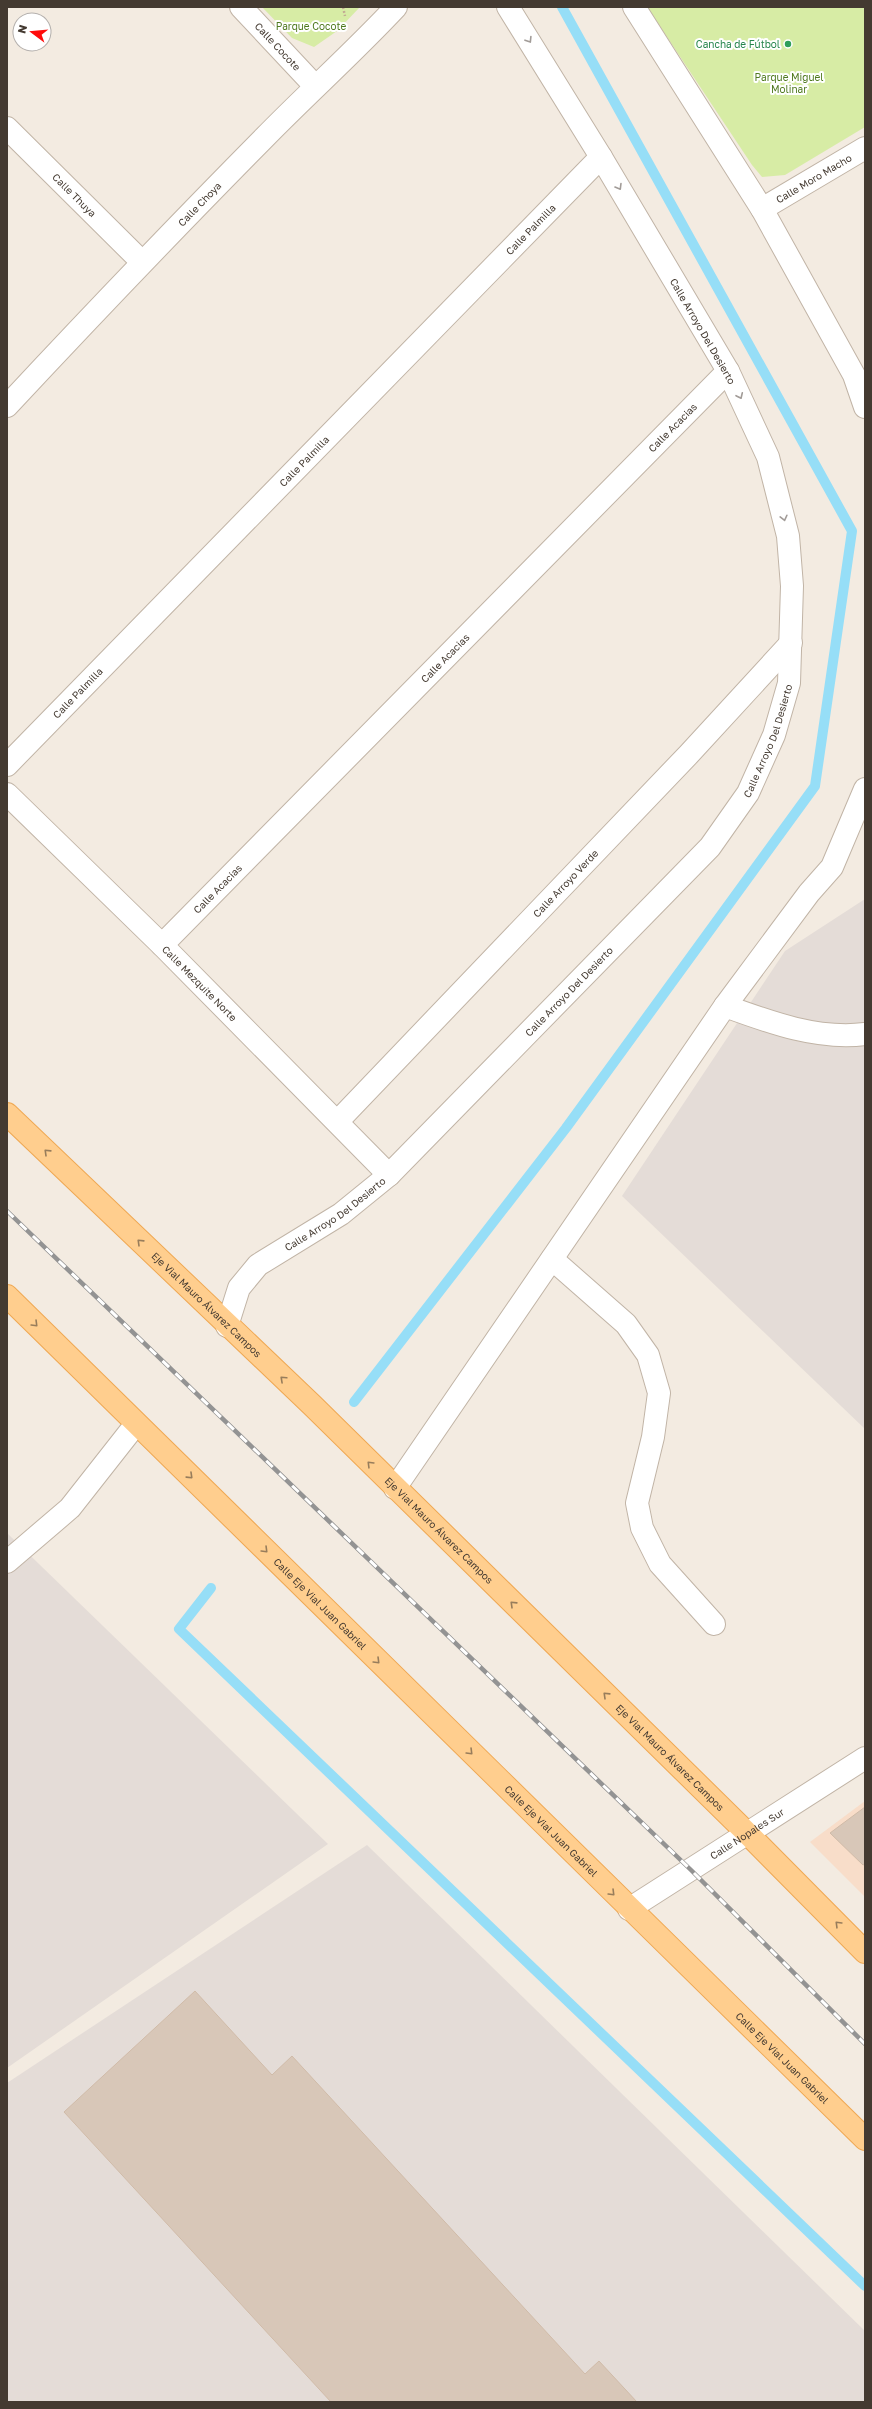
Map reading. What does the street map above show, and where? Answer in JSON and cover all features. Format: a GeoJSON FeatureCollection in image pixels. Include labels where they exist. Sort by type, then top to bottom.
{"type":"FeatureCollection","features":[{"type":"Feature","properties":{"kind":"main road","name":"Eje Vial Mauro Álvarez Campos"},"geometry":{"type":"LineString","coordinates":[[7,1114],[249,1347],[312,1405],[747,1833],[865,1952]]}},
{"type":"Feature","properties":{"kind":"main road"},"geometry":{"type":"LineString","coordinates":[[7,1296],[136,1424]]}},
{"type":"Feature","properties":{"kind":"main road","name":"Calle Eje Vial Juan Gabriel"},"geometry":{"type":"LineString","coordinates":[[136,1424],[865,2139]]}},
{"type":"Feature","properties":{"kind":"street","name":"Calle Cocote"},"geometry":{"type":"LineString","coordinates":[[241,7],[315,86]]}},
{"type":"Feature","properties":{"kind":"street","name":"Calle Choya"},"geometry":{"type":"LineString","coordinates":[[7,406],[142,262],[315,86],[352,54],[396,7]]}},
{"type":"Feature","properties":{"kind":"street","name":"Calle Arroyo Del Desierto"},"geometry":{"type":"LineString","coordinates":[[227,1326],[239,1288],[258,1265],[341,1214],[389,1175],[710,847],[748,793],[774,735],[789,683],[792,586],[788,536],[768,457],[728,371],[601,157],[508,7]]}},
{"type":"Feature","properties":{"kind":"street"},"geometry":{"type":"LineString","coordinates":[[634,7],[762,209],[860,377],[865,407]]}},
{"type":"Feature","properties":{"kind":"street","name":"Calle Thuya"},"geometry":{"type":"LineString","coordinates":[[7,128],[142,262]]}},
{"type":"Feature","properties":{"kind":"street","name":"Calle Moro Macho"},"geometry":{"type":"LineString","coordinates":[[762,209],[865,148]]}},
{"type":"Feature","properties":{"kind":"street","name":"Calle Palmilla"},"geometry":{"type":"LineString","coordinates":[[7,765],[601,157]]}},
{"type":"Feature","properties":{"kind":"street","name":"Calle Acacias"},"geometry":{"type":"LineString","coordinates":[[162,945],[728,371]]}},
{"type":"Feature","properties":{"kind":"street","name":"Calle Arroyo Verde"},"geometry":{"type":"LineString","coordinates":[[338,1122],[689,754],[791,643]]}},
{"type":"Feature","properties":{"kind":"street"},"geometry":{"type":"LineString","coordinates":[[395,1488],[725,1006],[809,892],[832,867],[865,789]]}},
{"type":"Feature","properties":{"kind":"street","name":"Calle Mezquite Norte"},"geometry":{"type":"LineString","coordinates":[[7,794],[162,945],[389,1175]]}},
{"type":"Feature","properties":{"kind":"street"},"geometry":{"type":"LineString","coordinates":[[725,1006],[782,1027],[848,1036],[865,1034]]}},
{"type":"Feature","properties":{"kind":"street"},"geometry":{"type":"LineString","coordinates":[[552,1259],[626,1324],[648,1355],[659,1393],[653,1437],[637,1503],[642,1528],[660,1564],[714,1624]]}},
{"type":"Feature","properties":{"kind":"street"},"geometry":{"type":"LineString","coordinates":[[7,1562],[70,1508],[136,1424]]}},
{"type":"Feature","properties":{"kind":"street","name":"Calle Nopales Sur"},"geometry":{"type":"LineString","coordinates":[[629,1909],[865,1758]]}},
{"type":"Feature","properties":{"kind":"shaded area"},"geometry":{"type":"Polygon","coordinates":[[[865,899],[865,1429],[622,1196],[785,951],[865,899]]]}},
{"type":"Feature","properties":{"kind":"shaded area"},"geometry":{"type":"Polygon","coordinates":[[[7,1533],[328,1844],[7,2068],[7,1533]]]}},
{"type":"Feature","properties":{"kind":"shaded area"},"geometry":{"type":"Polygon","coordinates":[[[865,1801],[865,1897],[810,1842],[865,1801]]]}},
{"type":"Feature","properties":{"kind":"shaded area"},"geometry":{"type":"Polygon","coordinates":[[[367,1845],[865,2331],[865,2402],[7,2402],[7,2083],[367,1845]]]}},
{"type":"Feature","properties":{"kind":"green space","name":"Parque Cocote"},"geometry":{"type":"Polygon","coordinates":[[[262,7],[360,7],[337,31],[314,47],[292,38],[262,7]]]}},
{"type":"Feature","properties":{"kind":"green space","name":"Parque Miguel Molinar"},"geometry":{"type":"Polygon","coordinates":[[[647,7],[865,7],[865,127],[785,175],[762,177],[752,165],[647,7]]]}},
{"type":"Feature","properties":{"kind":"building"},"geometry":{"type":"Polygon","coordinates":[[[865,1807],[865,1864],[863,1865],[830,1833],[865,1807]]]}},
{"type":"Feature","properties":{"kind":"building"},"geometry":{"type":"Polygon","coordinates":[[[195,1991],[272,2075],[292,2056],[585,2374],[599,2361],[637,2402],[331,2402],[64,2112],[195,1991]]]}},
{"type":"Feature","properties":{"kind":"waterway"},"geometry":{"type":"LineString","coordinates":[[354,1402],[566,1128],[815,786],[852,531],[562,7]]}},
{"type":"Feature","properties":{"kind":"waterway"},"geometry":{"type":"LineString","coordinates":[[211,1588],[179,1629],[865,2286]]}},
{"type":"Feature","properties":{"kind":"railway"},"geometry":{"type":"LineString","coordinates":[[7,1211],[691,1870],[865,2044]]}},
{"type":"Feature","properties":{"kind":"place","name":"Cancha de Fútbol"},"geometry":{"type":"Point","coordinates":[788,44]}}]}
